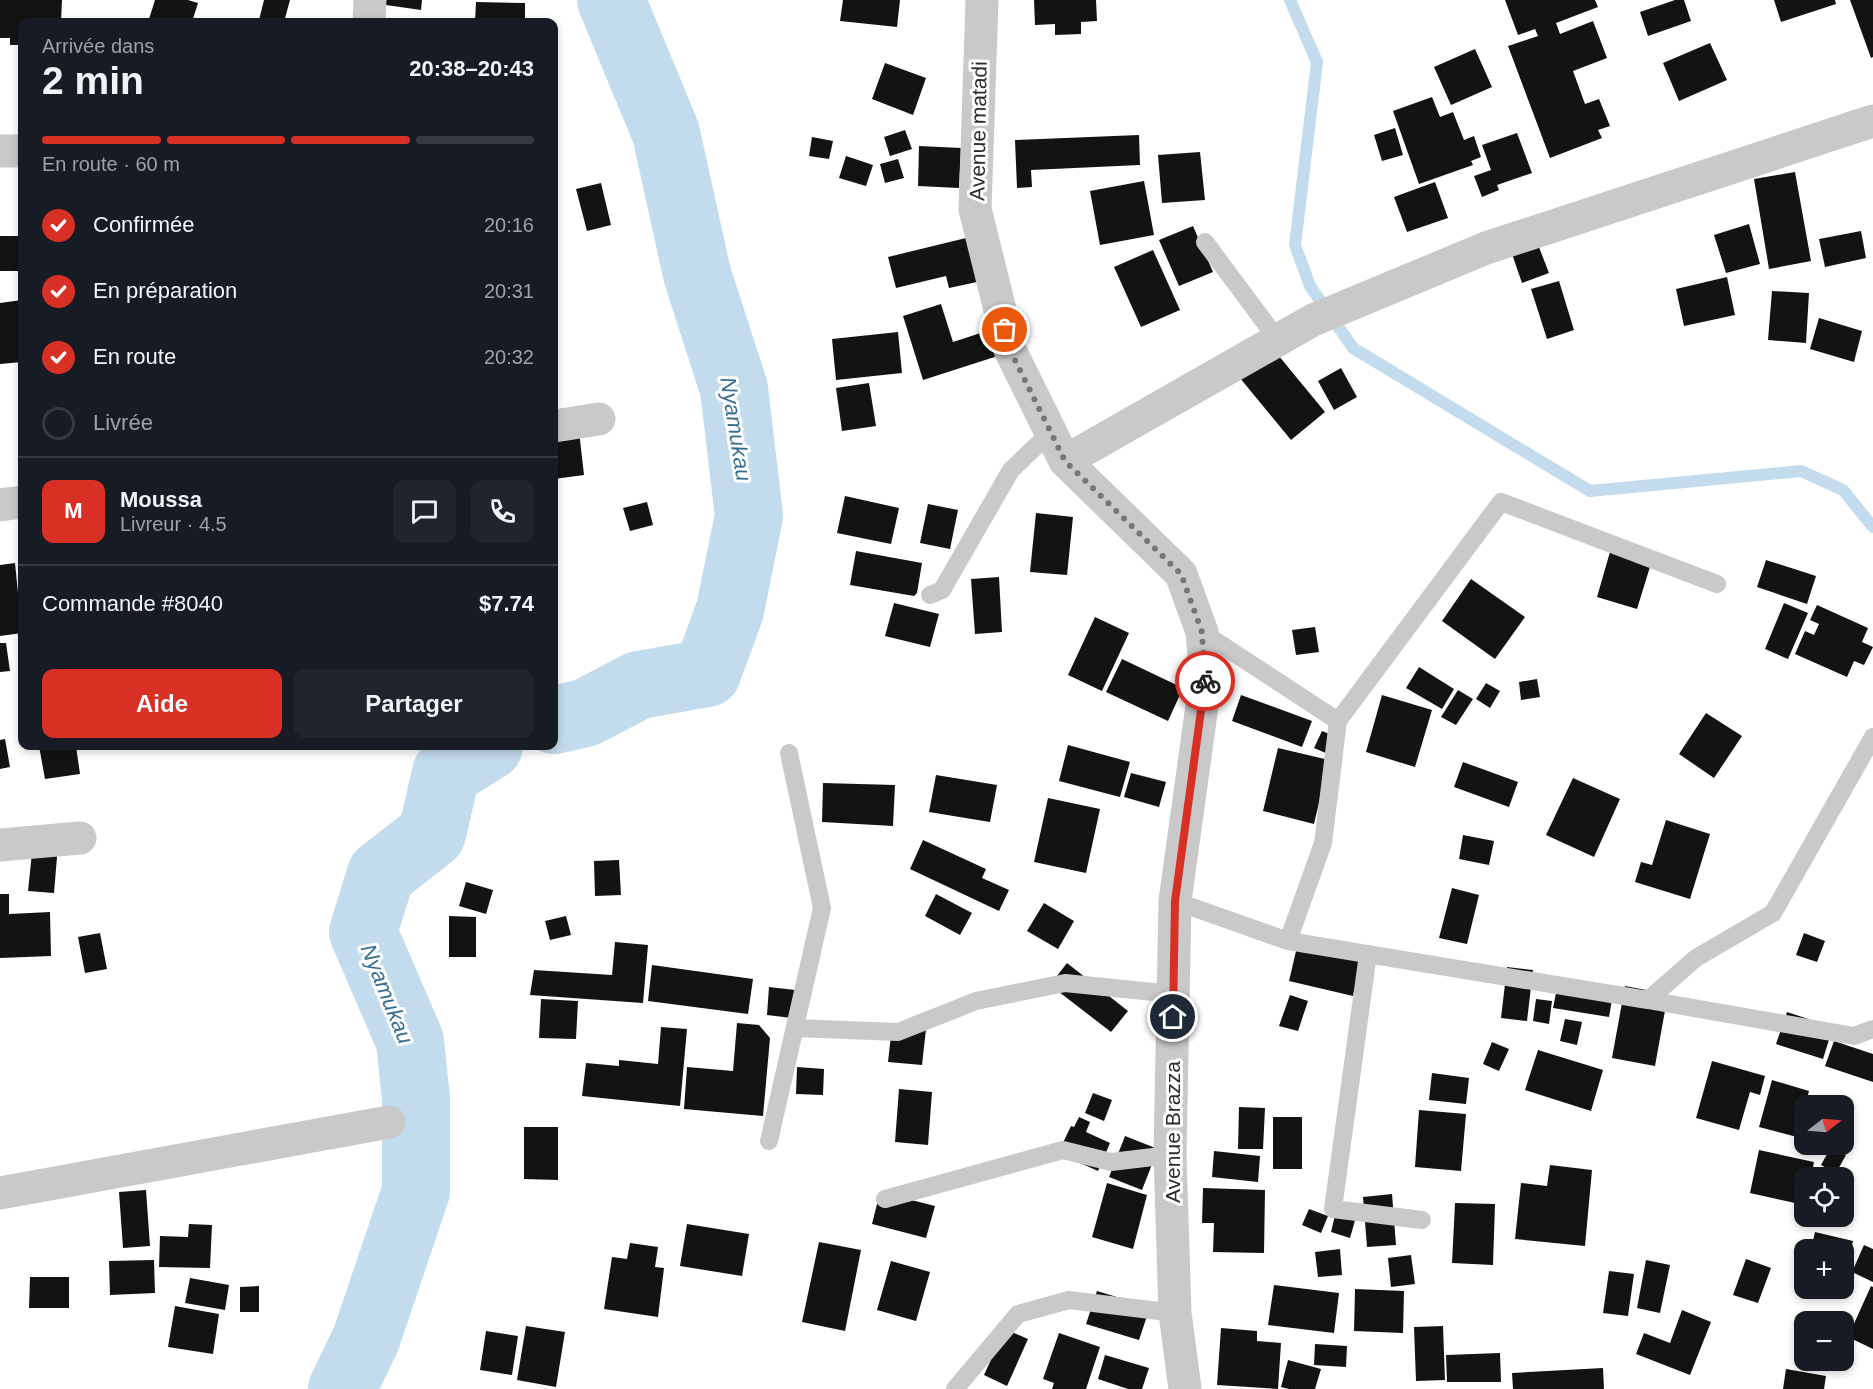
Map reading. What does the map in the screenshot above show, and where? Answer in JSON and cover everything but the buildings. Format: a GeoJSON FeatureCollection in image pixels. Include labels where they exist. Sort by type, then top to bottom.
{"type":"FeatureCollection","features":[{"type":"Feature","properties":{"kind":"street"},"geometry":{"type":"LineString","coordinates":[[369,18],[370,0]]}},
{"type":"Feature","properties":{"kind":"street","name":"Avenue matadi"},"geometry":{"type":"LineString","coordinates":[[982,0],[975,209],[1010,350],[1065,461]]}},
{"type":"Feature","properties":{"kind":"street"},"geometry":{"type":"LineString","coordinates":[[1065,461],[1313,320],[1486,248],[1873,121]]}},
{"type":"Feature","properties":{"kind":"street"},"geometry":{"type":"LineString","coordinates":[[0,151],[18,151]]}},
{"type":"Feature","properties":{"kind":"street"},"geometry":{"type":"LineString","coordinates":[[558,425],[599,419]]}},
{"type":"Feature","properties":{"kind":"street","name":"Avenue Brazza"},"geometry":{"type":"LineString","coordinates":[[1065,461],[1181,574],[1202,632],[1206,677],[1175,901],[1170,1155],[1175,1313],[1185,1389]]}},
{"type":"Feature","properties":{"kind":"street"},"geometry":{"type":"LineString","coordinates":[[0,505],[18,503]]}},
{"type":"Feature","properties":{"kind":"street"},"geometry":{"type":"LineString","coordinates":[[0,845],[80,838]]}},
{"type":"Feature","properties":{"kind":"street"},"geometry":{"type":"LineString","coordinates":[[0,1193],[389,1122]]}},
{"type":"Feature","properties":{"kind":"lane"},"geometry":{"type":"LineString","coordinates":[[1205,242],[1278,340]]}},
{"type":"Feature","properties":{"kind":"lane"},"geometry":{"type":"LineString","coordinates":[[930,595],[942,590],[1011,470],[1051,432]]}},
{"type":"Feature","properties":{"kind":"lane"},"geometry":{"type":"LineString","coordinates":[[1288,941],[1323,843],[1338,721],[1501,502],[1717,584]]}},
{"type":"Feature","properties":{"kind":"lane"},"geometry":{"type":"LineString","coordinates":[[1202,632],[1338,721]]}},
{"type":"Feature","properties":{"kind":"lane"},"geometry":{"type":"LineString","coordinates":[[1648,1000],[1696,958],[1773,913],[1873,737]]}},
{"type":"Feature","properties":{"kind":"lane"},"geometry":{"type":"LineString","coordinates":[[769,1141],[822,908],[789,753]]}},
{"type":"Feature","properties":{"kind":"lane"},"geometry":{"type":"LineString","coordinates":[[1175,901],[1288,941],[1854,1036],[1873,1029]]}},
{"type":"Feature","properties":{"kind":"lane"},"geometry":{"type":"LineString","coordinates":[[1368,954],[1333,1209],[1422,1220]]}},
{"type":"Feature","properties":{"kind":"lane"},"geometry":{"type":"LineString","coordinates":[[795,1028],[898,1032],[976,1001],[1065,984],[1173,994]]}},
{"type":"Feature","properties":{"kind":"lane"},"geometry":{"type":"LineString","coordinates":[[885,1199],[1063,1150],[1111,1161],[1170,1155]]}},
{"type":"Feature","properties":{"kind":"lane"},"geometry":{"type":"LineString","coordinates":[[955,1389],[1018,1314],[1069,1300],[1175,1313]]}},
{"type":"Feature","properties":{"kind":"waterway","name":"Nyamukau"},"geometry":{"type":"LineString","coordinates":[[558,719],[585,713],[639,685],[707,673],[730,610],[749,516],[734,389],[697,274],[666,133],[611,0]]}},
{"type":"Feature","properties":{"kind":"waterway"},"geometry":{"type":"LineString","coordinates":[[1290,0],[1317,62],[1295,245],[1310,286],[1353,348],[1590,491],[1801,471],[1843,490],[1873,527]]}},
{"type":"Feature","properties":{"kind":"waterway","name":"Nyamukau"},"geometry":{"type":"LineString","coordinates":[[342,1389],[366,1339],[416,1191],[416,1099],[410,1041],[363,932],[381,874],[432,834],[446,773],[483,750]]}},
{"type":"Feature","properties":{"kind":"way so far"},"geometry":{"type":"LineString","coordinates":[[1005,330],[1010,350],[1065,461],[1181,574],[1202,632],[1205,681]]}},
{"type":"Feature","properties":{"kind":"route"},"geometry":{"type":"LineString","coordinates":[[1173,1017],[1175,901],[1205,681]]}}]}
